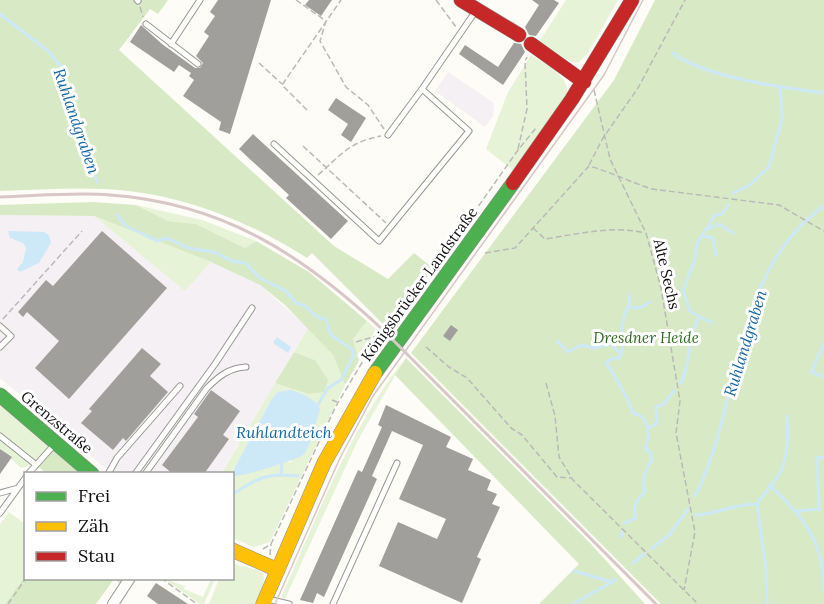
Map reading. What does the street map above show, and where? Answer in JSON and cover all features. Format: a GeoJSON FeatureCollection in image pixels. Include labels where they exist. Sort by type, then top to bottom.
{"type":"FeatureCollection","features":[{"type":"Feature","properties":{"kind":"main road"},"geometry":{"type":"LineString","coordinates":[[461,0],[519,35]]}},
{"type":"Feature","properties":{"kind":"main road","name":"Königsbrücker Landstraße"},"geometry":{"type":"LineString","coordinates":[[265,601],[320,474],[367,385],[584,82],[632,0]]}},
{"type":"Feature","properties":{"kind":"main road"},"geometry":{"type":"LineString","coordinates":[[531,44],[584,82]]}},
{"type":"Feature","properties":{"kind":"main road","name":"Grenzstraße"},"geometry":{"type":"LineString","coordinates":[[0,395],[90,472]]}},
{"type":"Feature","properties":{"kind":"main road"},"geometry":{"type":"LineString","coordinates":[[234,551],[278,570]]}},
{"type":"Feature","properties":{"kind":"street"},"geometry":{"type":"LineString","coordinates":[[113,604],[129,580]]}},
{"type":"Feature","properties":{"kind":"lane"},"geometry":{"type":"LineString","coordinates":[[171,44],[200,0]]}},
{"type":"Feature","properties":{"kind":"lane"},"geometry":{"type":"LineString","coordinates":[[388,135],[476,10]]}},
{"type":"Feature","properties":{"kind":"lane"},"geometry":{"type":"LineString","coordinates":[[146,24],[198,64]]}},
{"type":"Feature","properties":{"kind":"lane"},"geometry":{"type":"LineString","coordinates":[[274,144],[380,241],[469,130],[422,89]]}},
{"type":"Feature","properties":{"kind":"lane"},"geometry":{"type":"LineString","coordinates":[[136,472],[216,364],[252,308]]}},
{"type":"Feature","properties":{"kind":"lane"},"geometry":{"type":"LineString","coordinates":[[0,324],[11,336],[0,347]]}},
{"type":"Feature","properties":{"kind":"lane"},"geometry":{"type":"LineString","coordinates":[[146,472],[207,388],[219,376],[235,368],[246,367]]}},
{"type":"Feature","properties":{"kind":"lane"},"geometry":{"type":"LineString","coordinates":[[109,472],[117,458],[180,386]]}},
{"type":"Feature","properties":{"kind":"lane"},"geometry":{"type":"LineString","coordinates":[[0,436],[34,464]]}},
{"type":"Feature","properties":{"kind":"lane"},"geometry":{"type":"LineString","coordinates":[[29,472],[52,439]]}},
{"type":"Feature","properties":{"kind":"lane"},"geometry":{"type":"LineString","coordinates":[[333,604],[397,463]]}},
{"type":"Feature","properties":{"kind":"lane"},"geometry":{"type":"LineString","coordinates":[[0,513],[24,479]]}},
{"type":"Feature","properties":{"kind":"lane"},"geometry":{"type":"LineString","coordinates":[[0,493],[18,488]]}},
{"type":"Feature","properties":{"kind":"lane"},"geometry":{"type":"LineString","coordinates":[[265,601],[289,604]]}},
{"type":"Feature","properties":{"kind":"path"},"geometry":{"type":"LineString","coordinates":[[137,0],[146,24]]}},
{"type":"Feature","properties":{"kind":"path"},"geometry":{"type":"LineString","coordinates":[[296,0],[326,21]]}},
{"type":"Feature","properties":{"kind":"path"},"geometry":{"type":"LineString","coordinates":[[282,85],[341,0]]}},
{"type":"Feature","properties":{"kind":"path"},"geometry":{"type":"LineString","coordinates":[[436,0],[460,33]]}},
{"type":"Feature","properties":{"kind":"path"},"geometry":{"type":"LineString","coordinates":[[485,253],[515,248],[589,166],[603,138],[638,88],[685,0]]}},
{"type":"Feature","properties":{"kind":"path"},"geometry":{"type":"LineString","coordinates":[[313,180],[348,147],[362,140],[388,135],[368,105],[346,87],[320,41],[326,21]]}},
{"type":"Feature","properties":{"kind":"path"},"geometry":{"type":"LineString","coordinates":[[518,150],[527,109],[526,59]]}},
{"type":"Feature","properties":{"kind":"path"},"geometry":{"type":"LineString","coordinates":[[259,63],[307,110]]}},
{"type":"Feature","properties":{"kind":"path","name":"Alte Sechs"},"geometry":{"type":"LineString","coordinates":[[584,82],[594,89],[597,97],[603,138],[610,159],[620,175],[646,233],[661,288],[680,401],[676,433],[695,532],[684,590]]}},
{"type":"Feature","properties":{"kind":"path"},"geometry":{"type":"LineString","coordinates":[[303,146],[392,228]]}},
{"type":"Feature","properties":{"kind":"path"},"geometry":{"type":"LineString","coordinates":[[589,166],[620,175],[633,183],[652,189],[779,205],[803,216],[824,231]]}},
{"type":"Feature","properties":{"kind":"path"},"geometry":{"type":"LineString","coordinates":[[533,228],[545,238],[626,228],[646,233]]}},
{"type":"Feature","properties":{"kind":"path"},"geometry":{"type":"LineString","coordinates":[[0,324],[82,231]]}},
{"type":"Feature","properties":{"kind":"path"},"geometry":{"type":"LineString","coordinates":[[356,342],[383,333]]}},
{"type":"Feature","properties":{"kind":"path"},"geometry":{"type":"LineString","coordinates":[[426,347],[449,367],[460,371],[511,428],[522,435],[557,477],[572,478]]}},
{"type":"Feature","properties":{"kind":"path"},"geometry":{"type":"LineString","coordinates":[[546,382],[555,416],[559,457],[572,478],[698,604]]}},
{"type":"Feature","properties":{"kind":"path"},"geometry":{"type":"LineString","coordinates":[[332,400],[338,403]]}},
{"type":"Feature","properties":{"kind":"path"},"geometry":{"type":"LineString","coordinates":[[262,550],[271,544],[290,505]]}},
{"type":"Feature","properties":{"kind":"path"},"geometry":{"type":"LineString","coordinates":[[8,604],[25,580]]}},
{"type":"Feature","properties":{"kind":"path"},"geometry":{"type":"LineString","coordinates":[[162,580],[196,604]]}},
{"type":"Feature","properties":{"kind":"shaded area"},"geometry":{"type":"Polygon","coordinates":[[[448,72],[494,103],[493,116],[485,127],[435,91],[448,72]]]}},
{"type":"Feature","properties":{"kind":"shaded area"},"geometry":{"type":"Polygon","coordinates":[[[0,215],[94,216],[185,290],[211,262],[260,285],[308,328],[222,472],[110,472],[0,378],[0,215]]]}},
{"type":"Feature","properties":{"kind":"green space"},"geometry":{"type":"Polygon","coordinates":[[[0,0],[168,0],[158,14],[150,9],[119,50],[334,246],[388,279],[414,253],[433,268],[401,312],[386,327],[312,253],[307,258],[265,234],[199,206],[152,194],[128,191],[80,189],[0,191],[0,0]]]}},
{"type":"Feature","properties":{"kind":"green space"},"geometry":{"type":"Polygon","coordinates":[[[566,0],[618,0],[588,53],[578,63],[569,61],[539,42],[566,0]]]}},
{"type":"Feature","properties":{"kind":"green space","name":"Dresdner Heide"},"geometry":{"type":"Polygon","coordinates":[[[655,0],[824,0],[824,604],[661,604],[411,353],[614,80],[655,0]]]}},
{"type":"Feature","properties":{"kind":"green space"},"geometry":{"type":"Polygon","coordinates":[[[531,55],[560,75],[567,86],[568,93],[515,172],[486,149],[508,92],[531,55]]]}},
{"type":"Feature","properties":{"kind":"green space"},"geometry":{"type":"Polygon","coordinates":[[[93,202],[136,205],[168,221],[196,224],[245,248],[256,241],[309,272],[367,321],[353,339],[359,361],[345,385],[333,355],[285,305],[260,285],[211,262],[94,216],[0,215],[0,205],[93,202]]]}},
{"type":"Feature","properties":{"kind":"green space"},"geometry":{"type":"Polygon","coordinates":[[[136,205],[202,220],[256,241],[245,248],[196,224],[168,221],[136,205]]]}},
{"type":"Feature","properties":{"kind":"green space"},"geometry":{"type":"Polygon","coordinates":[[[94,216],[211,262],[185,291],[94,216]]]}},
{"type":"Feature","properties":{"kind":"green space"},"geometry":{"type":"Polygon","coordinates":[[[367,321],[376,329],[359,361],[353,339],[367,321]]]}},
{"type":"Feature","properties":{"kind":"green space"},"geometry":{"type":"Polygon","coordinates":[[[308,328],[333,355],[345,385],[270,542],[254,547],[234,538],[234,476],[280,462],[292,462],[271,400],[234,472],[222,472],[275,383],[308,394],[315,360],[294,352],[308,328]]]}},
{"type":"Feature","properties":{"kind":"green space"},"geometry":{"type":"Polygon","coordinates":[[[294,352],[315,360],[328,380],[324,392],[308,394],[275,383],[294,352]]]}},
{"type":"Feature","properties":{"kind":"green space"},"geometry":{"type":"Polygon","coordinates":[[[406,358],[591,544],[645,604],[539,604],[579,564],[395,375],[406,358]]]}},
{"type":"Feature","properties":{"kind":"green space"},"geometry":{"type":"Polygon","coordinates":[[[404,360],[358,440],[285,599],[281,597],[351,444],[384,387],[404,360]]]}},
{"type":"Feature","properties":{"kind":"green space"},"geometry":{"type":"Polygon","coordinates":[[[0,395],[55,444],[35,464],[21,468],[0,449],[0,395]]]}},
{"type":"Feature","properties":{"kind":"green space"},"geometry":{"type":"Polygon","coordinates":[[[55,444],[91,472],[45,472],[35,464],[55,444]]]}},
{"type":"Feature","properties":{"kind":"green space"},"geometry":{"type":"Polygon","coordinates":[[[9,512],[24,523],[24,577],[5,604],[0,604],[0,524],[9,512]]]}},
{"type":"Feature","properties":{"kind":"green space"},"geometry":{"type":"Polygon","coordinates":[[[234,563],[262,572],[264,582],[257,604],[209,604],[219,580],[234,580],[234,563]]]}},
{"type":"Feature","properties":{"kind":"green space"},"geometry":{"type":"Polygon","coordinates":[[[24,577],[24,580],[113,580],[96,604],[5,604],[24,577]]]}},
{"type":"Feature","properties":{"kind":"green space"},"geometry":{"type":"Polygon","coordinates":[[[165,580],[185,586],[184,589],[203,597],[211,580],[215,580],[204,604],[200,604],[165,580]]]}},
{"type":"Feature","properties":{"kind":"water"},"geometry":{"type":"Polygon","coordinates":[[[8,231],[44,232],[49,235],[51,243],[39,263],[20,272],[17,269],[23,262],[26,248],[23,243],[10,238],[8,231]]]}},
{"type":"Feature","properties":{"kind":"water"},"geometry":{"type":"Polygon","coordinates":[[[277,337],[291,347],[288,353],[273,343],[277,337]]]}},
{"type":"Feature","properties":{"kind":"water","name":"Ruhlandteich"},"geometry":{"type":"Polygon","coordinates":[[[291,390],[312,399],[320,410],[307,450],[293,460],[234,476],[234,469],[271,400],[278,392],[291,390]]]}},
{"type":"Feature","properties":{"kind":"building"},"geometry":{"type":"Polygon","coordinates":[[[218,0],[271,0],[230,134],[219,130],[221,122],[183,96],[194,80],[189,76],[191,73],[179,65],[174,72],[130,42],[141,25],[162,44],[195,68],[200,68],[203,63],[196,56],[209,36],[204,32],[215,16],[210,12],[218,0]]]}},
{"type":"Feature","properties":{"kind":"building"},"geometry":{"type":"Polygon","coordinates":[[[309,0],[332,0],[321,16],[305,5],[309,0]]]}},
{"type":"Feature","properties":{"kind":"building"},"geometry":{"type":"Polygon","coordinates":[[[532,0],[554,0],[559,3],[536,36],[529,35],[525,27],[539,5],[532,0]]]}},
{"type":"Feature","properties":{"kind":"building"},"geometry":{"type":"Polygon","coordinates":[[[514,43],[521,44],[525,52],[503,85],[459,54],[465,45],[498,67],[514,43]]]}},
{"type":"Feature","properties":{"kind":"building"},"geometry":{"type":"Polygon","coordinates":[[[336,98],[366,118],[351,142],[341,135],[348,124],[328,110],[336,98]]]}},
{"type":"Feature","properties":{"kind":"building"},"geometry":{"type":"Polygon","coordinates":[[[253,134],[348,221],[331,239],[286,198],[289,195],[239,149],[253,134]]]}},
{"type":"Feature","properties":{"kind":"building"},"geometry":{"type":"Polygon","coordinates":[[[102,231],[167,288],[69,399],[35,368],[59,341],[27,312],[23,317],[18,312],[46,280],[53,286],[102,231]]]}},
{"type":"Feature","properties":{"kind":"building"},"geometry":{"type":"Polygon","coordinates":[[[451,325],[458,330],[450,341],[443,336],[451,325]]]}},
{"type":"Feature","properties":{"kind":"building"},"geometry":{"type":"Polygon","coordinates":[[[142,348],[161,364],[150,376],[168,392],[126,441],[123,438],[113,450],[81,423],[92,411],[89,409],[142,348]]]}},
{"type":"Feature","properties":{"kind":"building"},"geometry":{"type":"Polygon","coordinates":[[[211,390],[240,411],[223,435],[229,439],[205,472],[171,472],[162,465],[198,417],[194,414],[211,390]]]}},
{"type":"Feature","properties":{"kind":"building"},"geometry":{"type":"Polygon","coordinates":[[[386,405],[451,437],[446,447],[473,459],[468,470],[491,480],[487,490],[497,494],[492,504],[500,507],[477,557],[481,559],[462,603],[379,566],[398,522],[437,539],[446,519],[399,499],[423,445],[392,431],[372,476],[377,479],[324,597],[317,593],[313,603],[300,600],[358,470],[362,472],[382,427],[378,425],[386,405]]]}},
{"type":"Feature","properties":{"kind":"building"},"geometry":{"type":"Polygon","coordinates":[[[0,449],[12,457],[0,474],[0,449]]]}},
{"type":"Feature","properties":{"kind":"building"},"geometry":{"type":"Polygon","coordinates":[[[156,583],[188,604],[158,604],[147,596],[156,583]]]}},
{"type":"Feature","properties":{"kind":"waterway","name":"Ruhlandgraben"},"geometry":{"type":"LineString","coordinates":[[0,14],[48,51],[62,68],[97,182]]}},
{"type":"Feature","properties":{"kind":"waterway"},"geometry":{"type":"LineString","coordinates":[[673,53],[704,69],[724,75],[824,93]]}},
{"type":"Feature","properties":{"kind":"waterway"},"geometry":{"type":"LineString","coordinates":[[733,193],[748,186],[769,167],[782,119],[780,87]]}},
{"type":"Feature","properties":{"kind":"waterway"},"geometry":{"type":"LineString","coordinates":[[681,383],[693,333],[700,317],[690,311],[683,291],[695,259],[697,243],[715,215],[722,214],[728,205]]}},
{"type":"Feature","properties":{"kind":"waterway","name":"Ruhlandgraben"},"geometry":{"type":"LineString","coordinates":[[695,496],[710,460],[722,421],[742,341],[755,302],[771,266],[794,233],[824,206]]}},
{"type":"Feature","properties":{"kind":"waterway","name":"Ruhlandgraben"},"geometry":{"type":"LineString","coordinates":[[117,215],[126,226],[157,241],[167,238],[188,248],[214,252],[232,261],[245,263],[260,278],[286,291],[296,303],[305,306],[316,316],[326,320],[331,335],[353,350],[353,357],[341,380],[328,388],[317,406]]}},
{"type":"Feature","properties":{"kind":"waterway"},"geometry":{"type":"LineString","coordinates":[[708,229],[719,224],[733,233]]}},
{"type":"Feature","properties":{"kind":"waterway"},"geometry":{"type":"LineString","coordinates":[[703,236],[713,238],[716,255]]}},
{"type":"Feature","properties":{"kind":"waterway"},"geometry":{"type":"LineString","coordinates":[[630,294],[622,325],[622,352],[619,358],[611,359],[606,363],[633,413],[641,416],[649,428]]}},
{"type":"Feature","properties":{"kind":"waterway"},"geometry":{"type":"LineString","coordinates":[[630,307],[640,308],[650,302]]}},
{"type":"Feature","properties":{"kind":"waterway"},"geometry":{"type":"LineString","coordinates":[[700,317],[712,323]]}},
{"type":"Feature","properties":{"kind":"waterway"},"geometry":{"type":"LineString","coordinates":[[557,341],[568,352],[581,345],[595,348],[611,344],[621,354]]}},
{"type":"Feature","properties":{"kind":"waterway"},"geometry":{"type":"LineString","coordinates":[[824,344],[811,372],[824,377]]}},
{"type":"Feature","properties":{"kind":"waterway"},"geometry":{"type":"LineString","coordinates":[[624,523],[636,518],[634,510],[636,503],[645,492],[644,475],[652,460],[650,452],[645,448],[649,437],[647,429],[657,423],[656,407],[664,404],[674,391]]}},
{"type":"Feature","properties":{"kind":"waterway"},"geometry":{"type":"LineString","coordinates":[[757,504],[782,469],[786,455],[787,415]]}},
{"type":"Feature","properties":{"kind":"waterway"},"geometry":{"type":"LineString","coordinates":[[797,511],[819,509],[817,458],[824,457]]}},
{"type":"Feature","properties":{"kind":"waterway","name":"Ruhlandgraben"},"geometry":{"type":"LineString","coordinates":[[282,459],[281,475],[298,476]]}},
{"type":"Feature","properties":{"kind":"waterway"},"geometry":{"type":"LineString","coordinates":[[234,494],[261,478],[281,475]]}},
{"type":"Feature","properties":{"kind":"waterway"},"geometry":{"type":"LineString","coordinates":[[770,485],[793,509],[809,531],[820,557],[824,590]]}},
{"type":"Feature","properties":{"kind":"waterway"},"geometry":{"type":"LineString","coordinates":[[696,515],[757,504],[766,569],[767,604]]}},
{"type":"Feature","properties":{"kind":"waterway","name":"Ruhlandgraben"},"geometry":{"type":"LineString","coordinates":[[651,549],[669,535],[688,509]]}},
{"type":"Feature","properties":{"kind":"waterway"},"geometry":{"type":"LineString","coordinates":[[620,537],[623,532]]}},
{"type":"Feature","properties":{"kind":"waterway","name":"Ruhlandgraben"},"geometry":{"type":"LineString","coordinates":[[633,563],[644,554]]}},
{"type":"Feature","properties":{"kind":"waterway","name":"Ruhlandgraben"},"geometry":{"type":"LineString","coordinates":[[574,571],[612,582],[616,579]]}},
{"type":"Feature","properties":{"kind":"waterway"},"geometry":{"type":"LineString","coordinates":[[573,604],[612,582]]}},
{"type":"Feature","properties":{"kind":"tram line"},"geometry":{"type":"LineString","coordinates":[[275,604],[340,458],[373,396],[604,75],[643,0]]}},
{"type":"Feature","properties":{"kind":"railway"},"geometry":{"type":"LineString","coordinates":[[0,197],[83,194],[151,200],[225,221],[291,256],[322,278],[383,330],[656,604]]}},
{"type":"Feature","properties":{"kind":"traffic: fast"},"geometry":{"type":"LineString","coordinates":[[375,373],[513,183]]}},
{"type":"Feature","properties":{"kind":"traffic: fast"},"geometry":{"type":"LineString","coordinates":[[0,395],[90,472]]}},
{"type":"Feature","properties":{"kind":"traffic: slow"},"geometry":{"type":"LineString","coordinates":[[263,604],[324,463],[375,373]]}},
{"type":"Feature","properties":{"kind":"traffic: slow"},"geometry":{"type":"LineString","coordinates":[[234,551],[278,570]]}},
{"type":"Feature","properties":{"kind":"traffic: jam"},"geometry":{"type":"LineString","coordinates":[[461,0],[519,35]]}},
{"type":"Feature","properties":{"kind":"traffic: jam"},"geometry":{"type":"LineString","coordinates":[[513,183],[572,99],[632,0]]}},
{"type":"Feature","properties":{"kind":"traffic: jam"},"geometry":{"type":"LineString","coordinates":[[531,44],[584,82]]}}]}
